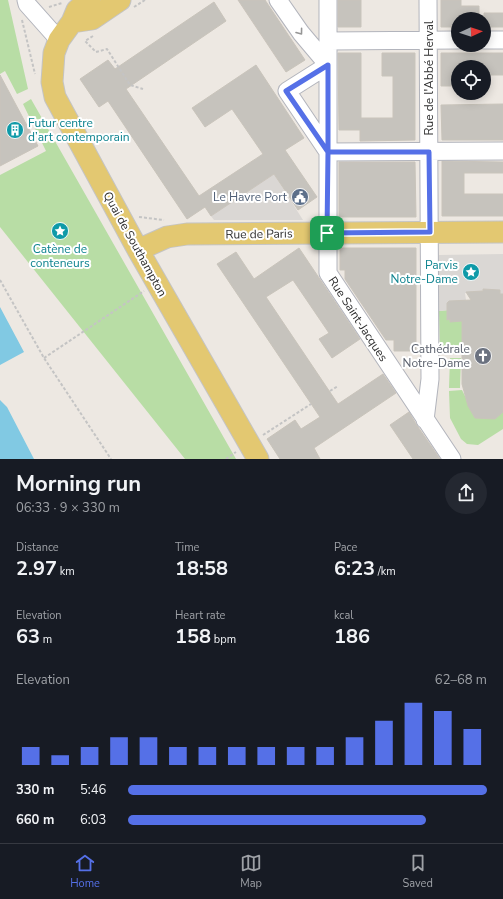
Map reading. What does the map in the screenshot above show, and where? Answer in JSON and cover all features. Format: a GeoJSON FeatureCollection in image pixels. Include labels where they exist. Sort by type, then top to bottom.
{"type":"FeatureCollection","features":[{"type":"Feature","properties":{"kind":"main road","name":"Quai de Southampton"},"geometry":{"type":"LineString","coordinates":[[90,0],[77,10],[72,22],[59,40],[54,53],[52,82],[55,97],[138,250],[253,451]]}},
{"type":"Feature","properties":{"kind":"main road"},"geometry":{"type":"LineString","coordinates":[[72,22],[92,19],[120,0]]}},
{"type":"Feature","properties":{"kind":"main road","name":"Rue de Paris"},"geometry":{"type":"LineString","coordinates":[[138,250],[167,237],[187,234],[503,232]]}},
{"type":"Feature","properties":{"kind":"street"},"geometry":{"type":"LineString","coordinates":[[278,0],[301,33],[328,65],[286,91],[328,152],[503,152]]}},
{"type":"Feature","properties":{"kind":"street","name":"Rue Saint-Jacques"},"geometry":{"type":"LineString","coordinates":[[328,0],[328,273],[452,459]]}},
{"type":"Feature","properties":{"kind":"street","name":"Rue de l'Abbé Herval"},"geometry":{"type":"LineString","coordinates":[[425,420],[430,379],[428,0]]}},
{"type":"Feature","properties":{"kind":"street"},"geometry":{"type":"LineString","coordinates":[[28,4],[59,40]]}},
{"type":"Feature","properties":{"kind":"street"},"geometry":{"type":"LineString","coordinates":[[328,41],[451,40]]}},
{"type":"Feature","properties":{"kind":"street"},"geometry":{"type":"LineString","coordinates":[[491,40],[503,40]]}},
{"type":"Feature","properties":{"kind":"path"},"geometry":{"type":"LineString","coordinates":[[28,4],[56,6],[65,1]]}},
{"type":"Feature","properties":{"kind":"path"},"geometry":{"type":"LineString","coordinates":[[95,34],[85,41],[96,52],[107,49],[130,85],[143,89]]}},
{"type":"Feature","properties":{"kind":"path"},"geometry":{"type":"LineString","coordinates":[[0,280],[44,358],[111,459]]}},
{"type":"Feature","properties":{"kind":"path"},"geometry":{"type":"LineString","coordinates":[[44,358],[157,283]]}},
{"type":"Feature","properties":{"kind":"path"},"geometry":{"type":"LineString","coordinates":[[330,391],[338,386]]}},
{"type":"Feature","properties":{"kind":"path"},"geometry":{"type":"LineString","coordinates":[[253,451],[311,404]]}},
{"type":"Feature","properties":{"kind":"green space"},"geometry":{"type":"Polygon","coordinates":[[[0,0],[8,0],[28,89],[17,94],[5,71],[0,74],[0,0]]]}},
{"type":"Feature","properties":{"kind":"green space"},"geometry":{"type":"Polygon","coordinates":[[[31,99],[236,459],[185,459],[0,227],[0,175],[46,151],[23,104],[31,99]]]}},
{"type":"Feature","properties":{"kind":"green space"},"geometry":{"type":"Polygon","coordinates":[[[449,310],[465,321],[464,350],[462,353],[440,354],[439,311],[449,310]]]}},
{"type":"Feature","properties":{"kind":"green space"},"geometry":{"type":"Polygon","coordinates":[[[450,358],[461,358],[460,388],[449,388],[450,358]]]}},
{"type":"Feature","properties":{"kind":"green space"},"geometry":{"type":"Polygon","coordinates":[[[462,390],[476,418],[503,410],[503,429],[478,445],[467,444],[461,439],[450,418],[449,391],[462,390]]]}},
{"type":"Feature","properties":{"kind":"shaded area"},"geometry":{"type":"Polygon","coordinates":[[[274,174],[303,220],[214,220],[211,216],[274,174]]]}},
{"type":"Feature","properties":{"kind":"shaded area","name":"Parvis Notre-Dame"},"geometry":{"type":"Polygon","coordinates":[[[503,254],[503,294],[500,294],[500,290],[483,289],[482,293],[472,291],[471,293],[465,293],[466,300],[449,310],[439,311],[439,255],[503,254]]]}},
{"type":"Feature","properties":{"kind":"water"},"geometry":{"type":"Polygon","coordinates":[[[0,307],[24,352],[0,365],[0,307]]]}},
{"type":"Feature","properties":{"kind":"water"},"geometry":{"type":"Polygon","coordinates":[[[0,400],[7,407],[34,459],[0,459],[0,400]]]}},
{"type":"Feature","properties":{"kind":"building"},"geometry":{"type":"Polygon","coordinates":[[[238,0],[265,0],[305,60],[286,72],[238,0]]]}},
{"type":"Feature","properties":{"kind":"building"},"geometry":{"type":"Polygon","coordinates":[[[338,0],[361,0],[361,27],[338,27],[338,0]]]}},
{"type":"Feature","properties":{"kind":"building"},"geometry":{"type":"Polygon","coordinates":[[[441,0],[461,0],[461,6],[479,6],[479,12],[451,12],[451,27],[441,27],[441,0]]]}},
{"type":"Feature","properties":{"kind":"building"},"geometry":{"type":"Polygon","coordinates":[[[214,2],[226,21],[126,89],[199,196],[263,154],[232,109],[205,127],[192,108],[256,65],[304,138],[285,150],[317,197],[298,210],[274,174],[211,216],[205,207],[187,219],[108,101],[99,107],[80,79],[108,60],[115,69],[214,2]]]}},
{"type":"Feature","properties":{"kind":"building"},"geometry":{"type":"Polygon","coordinates":[[[491,13],[503,13],[503,27],[491,27],[491,13]]]}},
{"type":"Feature","properties":{"kind":"building"},"geometry":{"type":"Polygon","coordinates":[[[338,53],[361,53],[361,118],[393,118],[393,76],[382,76],[382,53],[415,53],[415,140],[360,141],[360,130],[339,130],[338,53]]]}},
{"type":"Feature","properties":{"kind":"building"},"geometry":{"type":"Polygon","coordinates":[[[441,53],[503,53],[503,75],[491,75],[491,60],[451,60],[451,86],[441,86],[441,53]]]}},
{"type":"Feature","properties":{"kind":"building","name":"Futur centre d’art contemporain"},"geometry":{"type":"Polygon","coordinates":[[[0,75],[38,146],[0,166],[0,75]]]}},
{"type":"Feature","properties":{"kind":"building"},"geometry":{"type":"Polygon","coordinates":[[[503,104],[503,140],[442,140],[441,105],[503,104]]]}},
{"type":"Feature","properties":{"kind":"building"},"geometry":{"type":"Polygon","coordinates":[[[442,161],[503,162],[503,173],[464,173],[464,194],[503,194],[503,216],[442,216],[442,161]]]}},
{"type":"Feature","properties":{"kind":"building"},"geometry":{"type":"Polygon","coordinates":[[[339,162],[415,162],[416,217],[339,217],[339,162]]]}},
{"type":"Feature","properties":{"kind":"building"},"geometry":{"type":"Polygon","coordinates":[[[299,248],[360,339],[332,358],[319,339],[329,333],[293,280],[266,297],[338,404],[383,374],[396,393],[314,448],[320,459],[280,459],[267,439],[295,420],[301,429],[320,417],[217,264],[236,252],[254,279],[299,248]]]}},
{"type":"Feature","properties":{"kind":"building"},"geometry":{"type":"Polygon","coordinates":[[[340,248],[416,248],[416,351],[394,351],[394,340],[386,340],[345,279],[345,270],[340,270],[340,248]]]}},
{"type":"Feature","properties":{"kind":"building","name":"Cathédrale Notre-Dame"},"geometry":{"type":"Polygon","coordinates":[[[483,289],[500,290],[500,294],[503,294],[503,412],[495,419],[475,418],[468,406],[462,384],[462,321],[450,322],[450,319],[447,320],[447,303],[449,301],[471,300],[466,292],[483,291],[483,289]]]}},
{"type":"Feature","properties":{"kind":"building"},"geometry":{"type":"Polygon","coordinates":[[[409,412],[440,459],[413,459],[390,425],[409,412]]]}},
{"type":"Feature","properties":{"kind":"place","name":"Futur centre d’art contemporain"},"geometry":{"type":"Point","coordinates":[15,130]}},
{"type":"Feature","properties":{"kind":"place","name":"Le Havre Port"},"geometry":{"type":"Point","coordinates":[300,197]}},
{"type":"Feature","properties":{"kind":"place","name":"Catène de conteneurs"},"geometry":{"type":"Point","coordinates":[60,231]}},
{"type":"Feature","properties":{"kind":"place","name":"Parvis Notre-Dame"},"geometry":{"type":"Point","coordinates":[471,272]}},
{"type":"Feature","properties":{"kind":"place","name":"Cathédrale Notre-Dame"},"geometry":{"type":"Point","coordinates":[483,356]}},
{"type":"Feature","properties":{"kind":"route"},"geometry":{"type":"LineString","coordinates":[[327,233],[328,152],[286,91],[328,65],[328,152],[429,152],[430,232],[327,233]]}}]}
